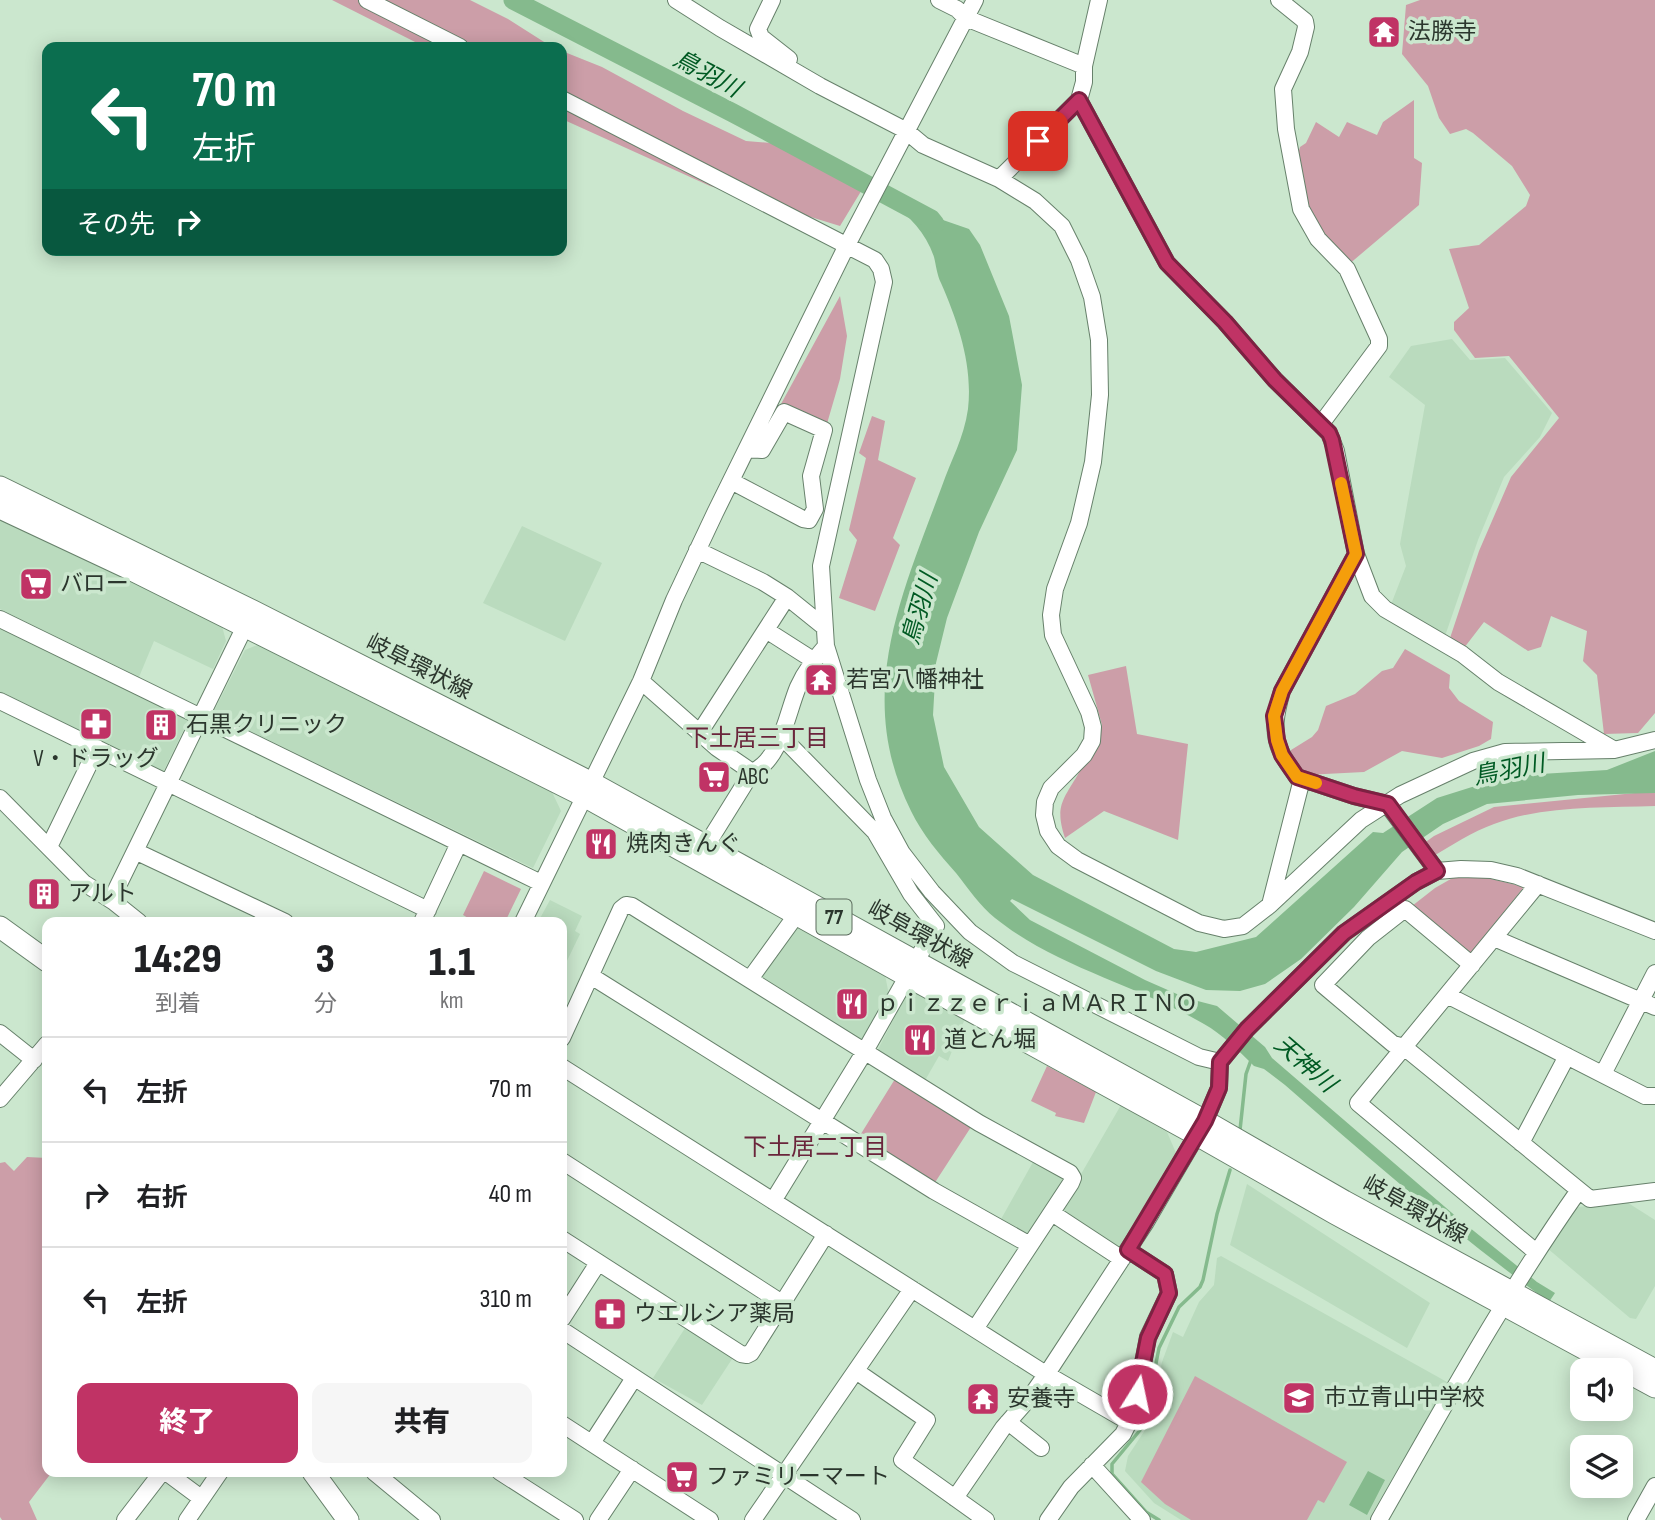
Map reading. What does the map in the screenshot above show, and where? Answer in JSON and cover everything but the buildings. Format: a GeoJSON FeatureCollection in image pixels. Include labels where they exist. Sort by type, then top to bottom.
{"type":"FeatureCollection","features":[{"type":"Feature","properties":{"kind":"main road","name":"岐阜環状線"},"geometry":{"type":"LineString","coordinates":[[0,487],[249,619],[706,846],[912,971]]}},
{"type":"Feature","properties":{"kind":"main road","name":"岐阜環状線"},"geometry":{"type":"LineString","coordinates":[[0,508],[249,619]]}},
{"type":"Feature","properties":{"kind":"main road","name":"岐阜環状線"},"geometry":{"type":"LineString","coordinates":[[587,789],[797,914],[912,971],[1655,1370]]}},
{"type":"Feature","properties":{"kind":"main road"},"geometry":{"type":"LineString","coordinates":[[0,927],[42,957]]}},
{"type":"Feature","properties":{"kind":"main road","name":"岐阜環状線"},"geometry":{"type":"LineString","coordinates":[[1510,1294],[1655,1387]]}},
{"type":"Feature","properties":{"kind":"main road"},"geometry":{"type":"LineString","coordinates":[[317,1477],[348,1520]]}},
{"type":"Feature","properties":{"kind":"street"},"geometry":{"type":"LineString","coordinates":[[367,0],[450,42]]}},
{"type":"Feature","properties":{"kind":"street"},"geometry":{"type":"LineString","coordinates":[[667,0],[704,18]]}},
{"type":"Feature","properties":{"kind":"street"},"geometry":{"type":"LineString","coordinates":[[676,0],[903,134],[999,179],[1035,201],[1062,226],[1079,260],[1092,297],[1099,340],[1100,395],[1093,462],[1079,523],[1055,589],[1051,615],[1053,635],[1089,712],[1093,727],[1092,741],[1084,755],[1051,788],[1044,815],[1048,831],[1058,846],[1077,860],[1199,923],[1224,929],[1243,926],[1270,905],[1361,820],[1401,795],[1473,761],[1505,752],[1614,750],[1655,740]]}},
{"type":"Feature","properties":{"kind":"street"},"geometry":{"type":"LineString","coordinates":[[772,0],[758,29],[761,37],[820,86]]}},
{"type":"Feature","properties":{"kind":"street"},"geometry":{"type":"LineString","coordinates":[[939,0],[957,9],[965,18],[1084,66]]}},
{"type":"Feature","properties":{"kind":"street"},"geometry":{"type":"LineString","coordinates":[[525,917],[641,681],[697,550],[903,134],[975,0]]}},
{"type":"Feature","properties":{"kind":"street"},"geometry":{"type":"LineString","coordinates":[[999,179],[1079,100],[1099,0]]}},
{"type":"Feature","properties":{"kind":"street"},"geometry":{"type":"LineString","coordinates":[[1279,0],[1305,21],[1307,27],[1300,52],[1283,89],[1286,129],[1301,209],[1318,239],[1347,269],[1379,339],[1379,346],[1321,424]]}},
{"type":"Feature","properties":{"kind":"street"},"geometry":{"type":"LineString","coordinates":[[1079,100],[1167,263],[1225,322],[1275,380],[1329,433],[1336,451],[1356,554],[1372,596],[1385,609],[1462,654],[1498,682],[1614,750]]}},
{"type":"Feature","properties":{"kind":"street"},"geometry":{"type":"LineString","coordinates":[[567,101],[849,241],[875,260],[884,282],[821,566],[826,646],[868,780],[883,818],[902,853],[932,892],[970,932],[1013,963],[1199,1058],[1220,1062]]}},
{"type":"Feature","properties":{"kind":"street"},"geometry":{"type":"LineString","coordinates":[[731,481],[803,520],[809,520],[815,509],[811,476],[824,430],[784,412],[762,450],[747,449]]}},
{"type":"Feature","properties":{"kind":"street"},"geometry":{"type":"LineString","coordinates":[[697,550],[763,582],[823,625]]}},
{"type":"Feature","properties":{"kind":"street"},"geometry":{"type":"LineString","coordinates":[[1270,905],[1301,783],[1282,755],[1274,716],[1282,691],[1356,554]]}},
{"type":"Feature","properties":{"kind":"street"},"geometry":{"type":"LineString","coordinates":[[700,732],[787,597]]}},
{"type":"Feature","properties":{"kind":"street"},"geometry":{"type":"LineString","coordinates":[[0,619],[541,883]]}},
{"type":"Feature","properties":{"kind":"street"},"geometry":{"type":"LineString","coordinates":[[114,902],[114,894],[249,619]]}},
{"type":"Feature","properties":{"kind":"street"},"geometry":{"type":"LineString","coordinates":[[766,630],[813,660]]}},
{"type":"Feature","properties":{"kind":"street"},"geometry":{"type":"LineString","coordinates":[[706,846],[752,772],[760,768],[782,737],[790,707],[813,660],[826,646]]}},
{"type":"Feature","properties":{"kind":"street"},"geometry":{"type":"LineString","coordinates":[[641,681],[717,748],[752,772]]}},
{"type":"Feature","properties":{"kind":"street"},"geometry":{"type":"LineString","coordinates":[[0,701],[169,784],[425,916],[459,843]]}},
{"type":"Feature","properties":{"kind":"street"},"geometry":{"type":"LineString","coordinates":[[773,1200],[866,1051],[936,926],[911,894],[875,832],[782,737]]}},
{"type":"Feature","properties":{"kind":"street"},"geometry":{"type":"LineString","coordinates":[[49,847],[97,748]]}},
{"type":"Feature","properties":{"kind":"street"},"geometry":{"type":"LineString","coordinates":[[1297,777],[1388,804],[1434,868]]}},
{"type":"Feature","properties":{"kind":"street"},"geometry":{"type":"LineString","coordinates":[[1,801],[84,883],[133,917]]}},
{"type":"Feature","properties":{"kind":"street"},"geometry":{"type":"LineString","coordinates":[[135,851],[274,917]]}},
{"type":"Feature","properties":{"kind":"street"},"geometry":{"type":"LineString","coordinates":[[955,1498],[1008,1422],[1031,1396],[1125,1254],[1201,1128],[1219,1088],[1220,1062],[1247,1029],[1344,933],[1434,868],[1491,870],[1538,884],[1655,931]]}},
{"type":"Feature","properties":{"kind":"street"},"geometry":{"type":"LineString","coordinates":[[1533,1255],[1358,1102],[1538,884]]}},
{"type":"Feature","properties":{"kind":"street"},"geometry":{"type":"LineString","coordinates":[[567,1027],[621,909],[626,905],[632,906],[979,1122],[1070,1173],[1073,1178],[1071,1183],[975,1329]]}},
{"type":"Feature","properties":{"kind":"street"},"geometry":{"type":"LineString","coordinates":[[1472,965],[1405,909],[1368,938],[1323,985],[1393,1044],[1404,1047],[1590,1199],[1655,1191]]}},
{"type":"Feature","properties":{"kind":"street"},"geometry":{"type":"LineString","coordinates":[[750,979],[797,914]]}},
{"type":"Feature","properties":{"kind":"street"},"geometry":{"type":"LineString","coordinates":[[1494,938],[1648,1004]]}},
{"type":"Feature","properties":{"kind":"street"},"geometry":{"type":"LineString","coordinates":[[1603,1074],[1648,1004],[1655,973]]}},
{"type":"Feature","properties":{"kind":"street"},"geometry":{"type":"LineString","coordinates":[[591,976],[934,1191],[1030,1245]]}},
{"type":"Feature","properties":{"kind":"street"},"geometry":{"type":"LineString","coordinates":[[1447,995],[1645,1096],[1655,1096]]}},
{"type":"Feature","properties":{"kind":"street"},"geometry":{"type":"LineString","coordinates":[[0,1033],[34,1060]]}},
{"type":"Feature","properties":{"kind":"street"},"geometry":{"type":"LineString","coordinates":[[0,1100],[42,1050]]}},
{"type":"Feature","properties":{"kind":"street"},"geometry":{"type":"LineString","coordinates":[[1521,1143],[1567,1056]]}},
{"type":"Feature","properties":{"kind":"street"},"geometry":{"type":"LineString","coordinates":[[567,1070],[1041,1371],[1129,1422]]}},
{"type":"Feature","properties":{"kind":"street"},"geometry":{"type":"LineString","coordinates":[[567,1164],[782,1303]]}},
{"type":"Feature","properties":{"kind":"street"},"geometry":{"type":"LineString","coordinates":[[1380,1520],[1533,1255],[1579,1190]]}},
{"type":"Feature","properties":{"kind":"street"},"geometry":{"type":"LineString","coordinates":[[1048,1520],[1071,1487],[1123,1434],[1135,1405],[1148,1338],[1169,1293],[1165,1274],[1052,1213]]}},
{"type":"Feature","properties":{"kind":"street"},"geometry":{"type":"LineString","coordinates":[[567,1242],[741,1354],[747,1355],[751,1353],[826,1234]]}},
{"type":"Feature","properties":{"kind":"street"},"geometry":{"type":"LineString","coordinates":[[567,1311],[598,1263]]}},
{"type":"Feature","properties":{"kind":"street"},"geometry":{"type":"LineString","coordinates":[[753,1520],[912,1289]]}},
{"type":"Feature","properties":{"kind":"street"},"geometry":{"type":"LineString","coordinates":[[567,1333],[852,1520]]}},
{"type":"Feature","properties":{"kind":"street"},"geometry":{"type":"LineString","coordinates":[[856,1371],[927,1420],[902,1460],[986,1520]]}},
{"type":"Feature","properties":{"kind":"street"},"geometry":{"type":"LineString","coordinates":[[592,1443],[634,1378]]}},
{"type":"Feature","properties":{"kind":"street"},"geometry":{"type":"LineString","coordinates":[[1008,1422],[1041,1448]]}},
{"type":"Feature","properties":{"kind":"street"},"geometry":{"type":"LineString","coordinates":[[567,1426],[710,1520]]}},
{"type":"Feature","properties":{"kind":"street"},"geometry":{"type":"LineString","coordinates":[[1091,1465],[1142,1520]]}},
{"type":"Feature","properties":{"kind":"street"},"geometry":{"type":"LineString","coordinates":[[598,1520],[632,1469]]}},
{"type":"Feature","properties":{"kind":"street"},"geometry":{"type":"LineString","coordinates":[[125,1520],[158,1477]]}},
{"type":"Feature","properties":{"kind":"street"},"geometry":{"type":"LineString","coordinates":[[164,1477],[201,1498]]}},
{"type":"Feature","properties":{"kind":"street"},"geometry":{"type":"LineString","coordinates":[[187,1520],[216,1477]]}},
{"type":"Feature","properties":{"kind":"street"},"geometry":{"type":"LineString","coordinates":[[380,1477],[432,1520]]}},
{"type":"Feature","properties":{"kind":"street"},"geometry":{"type":"LineString","coordinates":[[506,1477],[551,1514],[575,1520]]}},
{"type":"Feature","properties":{"kind":"street"},"geometry":{"type":"LineString","coordinates":[[1636,1520],[1655,1486]]}},
{"type":"Feature","properties":{"kind":"shaded area"},"geometry":{"type":"Polygon","coordinates":[[[332,0],[470,0],[508,19],[544,42],[415,42],[332,0]]]}},
{"type":"Feature","properties":{"kind":"shaded area"},"geometry":{"type":"Polygon","coordinates":[[[1420,0],[1655,0],[1655,713],[1638,733],[1604,734],[1597,675],[1583,661],[1587,631],[1551,616],[1541,647],[1528,651],[1484,622],[1464,648],[1450,638],[1479,551],[1511,477],[1559,418],[1509,356],[1475,358],[1454,330],[1454,322],[1469,308],[1449,249],[1479,245],[1526,206],[1530,195],[1512,166],[1473,133],[1466,129],[1450,134],[1439,118],[1428,86],[1402,54],[1406,5],[1420,0]]]}},
{"type":"Feature","properties":{"kind":"shaded area"},"geometry":{"type":"Polygon","coordinates":[[[567,53],[602,67],[683,111],[746,141],[771,143],[863,188],[840,226],[710,186],[567,121],[567,53]]]}},
{"type":"Feature","properties":{"kind":"shaded area"},"geometry":{"type":"Polygon","coordinates":[[[1414,100],[1414,158],[1422,163],[1419,205],[1348,265],[1307,218],[1297,158],[1300,147],[1306,143],[1316,122],[1339,137],[1347,122],[1377,135],[1383,122],[1414,100]]]}},
{"type":"Feature","properties":{"kind":"shaded area"},"geometry":{"type":"Polygon","coordinates":[[[840,296],[847,336],[840,379],[826,427],[781,404],[840,296]]]}},
{"type":"Feature","properties":{"kind":"shaded area"},"geometry":{"type":"Polygon","coordinates":[[[1452,339],[1470,360],[1505,358],[1552,413],[1540,437],[1504,477],[1478,540],[1444,639],[1390,607],[1406,566],[1400,544],[1425,405],[1389,377],[1411,346],[1452,339]]]}},
{"type":"Feature","properties":{"kind":"shaded area"},"geometry":{"type":"Polygon","coordinates":[[[872,416],[885,421],[878,460],[916,478],[893,538],[900,545],[875,611],[839,598],[857,540],[849,530],[866,458],[859,453],[872,416]]]}},
{"type":"Feature","properties":{"kind":"shaded area"},"geometry":{"type":"Polygon","coordinates":[[[0,517],[222,626],[226,641],[213,669],[154,641],[139,677],[0,609],[0,517]]]}},
{"type":"Feature","properties":{"kind":"shaded area"},"geometry":{"type":"Polygon","coordinates":[[[522,526],[602,563],[565,641],[483,603],[522,526]]]}},
{"type":"Feature","properties":{"kind":"shaded area"},"geometry":{"type":"Polygon","coordinates":[[[0,624],[183,714],[188,721],[163,772],[0,696],[0,624]]]}},
{"type":"Feature","properties":{"kind":"shaded area"},"geometry":{"type":"Polygon","coordinates":[[[260,644],[552,792],[561,811],[533,868],[213,713],[245,650],[260,644]]]}},
{"type":"Feature","properties":{"kind":"shaded area"},"geometry":{"type":"Polygon","coordinates":[[[1405,649],[1450,675],[1449,688],[1459,701],[1493,722],[1491,739],[1479,746],[1442,758],[1402,751],[1364,772],[1305,775],[1288,753],[1318,730],[1326,706],[1355,694],[1382,671],[1393,668],[1405,649]]]}},
{"type":"Feature","properties":{"kind":"shaded area"},"geometry":{"type":"Polygon","coordinates":[[[1126,666],[1137,734],[1188,744],[1178,840],[1104,811],[1065,838],[1060,818],[1062,803],[1102,725],[1088,675],[1126,666]]]}},
{"type":"Feature","properties":{"kind":"shaded area"},"geometry":{"type":"Polygon","coordinates":[[[1655,791],[1655,806],[1553,810],[1513,818],[1478,831],[1432,857],[1423,844],[1494,807],[1655,791]]]}},
{"type":"Feature","properties":{"kind":"shaded area"},"geometry":{"type":"Polygon","coordinates":[[[484,871],[521,889],[507,917],[463,915],[484,871]]]}},
{"type":"Feature","properties":{"kind":"shaded area"},"geometry":{"type":"Polygon","coordinates":[[[1463,872],[1524,887],[1469,956],[1412,906],[1435,888],[1463,872]]]}},
{"type":"Feature","properties":{"kind":"shaded area"},"geometry":{"type":"Polygon","coordinates":[[[550,900],[582,916],[575,931],[580,934],[567,961],[567,917],[541,917],[550,900]]]}},
{"type":"Feature","properties":{"kind":"shaded area"},"geometry":{"type":"Polygon","coordinates":[[[798,927],[885,975],[889,995],[864,1040],[859,1040],[760,979],[760,975],[798,927]]]}},
{"type":"Feature","properties":{"kind":"shaded area","name":"道とん堀"},"geometry":{"type":"Polygon","coordinates":[[[911,986],[966,1016],[948,1061],[939,1056],[923,1084],[875,1055],[911,986]]]}},
{"type":"Feature","properties":{"kind":"shaded area"},"geometry":{"type":"Polygon","coordinates":[[[1047,1066],[1096,1092],[1084,1123],[1055,1116],[1056,1113],[1031,1101],[1047,1066]]]}},
{"type":"Feature","properties":{"kind":"shaded area"},"geometry":{"type":"Polygon","coordinates":[[[895,1079],[971,1127],[934,1184],[859,1137],[895,1079]]]}},
{"type":"Feature","properties":{"kind":"shaded area"},"geometry":{"type":"Polygon","coordinates":[[[1121,1105],[1167,1132],[1176,1153],[1123,1246],[1117,1247],[1062,1212],[1062,1207],[1121,1105]]]}},
{"type":"Feature","properties":{"kind":"shaded area"},"geometry":{"type":"Polygon","coordinates":[[[27,1157],[42,1158],[42,1477],[48,1477],[29,1502],[37,1520],[2,1520],[0,1517],[0,1163],[5,1162],[14,1171],[27,1157]]]}},
{"type":"Feature","properties":{"kind":"shaded area"},"geometry":{"type":"Polygon","coordinates":[[[1033,1162],[1065,1180],[1031,1235],[1026,1237],[1000,1221],[1033,1162]]]}},
{"type":"Feature","properties":{"kind":"shaded area"},"geometry":{"type":"Polygon","coordinates":[[[1247,1184],[1430,1303],[1407,1348],[1230,1245],[1247,1184]]]}},
{"type":"Feature","properties":{"kind":"shaded area"},"geometry":{"type":"Polygon","coordinates":[[[1625,1201],[1655,1220],[1655,1286],[1636,1319],[1630,1318],[1547,1248],[1571,1208],[1625,1201]]]}},
{"type":"Feature","properties":{"kind":"shaded area","name":"市立青山中学校"},"geometry":{"type":"Polygon","coordinates":[[[1221,1256],[1447,1382],[1448,1387],[1373,1520],[1181,1520],[1154,1503],[1125,1471],[1128,1456],[1149,1424],[1162,1362],[1173,1332],[1183,1337],[1199,1302],[1214,1285],[1217,1258],[1221,1256]]]}},
{"type":"Feature","properties":{"kind":"shaded area"},"geometry":{"type":"Polygon","coordinates":[[[687,1325],[734,1356],[702,1405],[653,1378],[687,1325]]]}},
{"type":"Feature","properties":{"kind":"shaded area"},"geometry":{"type":"Polygon","coordinates":[[[1195,1376],[1347,1462],[1324,1503],[1318,1500],[1307,1520],[1191,1520],[1165,1504],[1141,1482],[1195,1376]]]}},
{"type":"Feature","properties":{"kind":"water"},"geometry":{"type":"Polygon","coordinates":[[[891,202],[969,229],[980,245],[1009,316],[1022,385],[1017,450],[979,532],[947,618],[936,663],[933,715],[944,767],[979,827],[1033,875],[1174,949],[1196,952],[1256,937],[1373,832],[1383,833],[1437,798],[1507,776],[1607,770],[1655,751],[1655,793],[1578,795],[1487,804],[1443,824],[1402,852],[1354,907],[1301,959],[1265,984],[1240,991],[1206,990],[1156,971],[1012,899],[1010,901],[1030,920],[1145,980],[1186,998],[1217,1006],[1265,1047],[1272,1058],[1459,1219],[1537,1282],[1555,1293],[1549,1302],[1448,1224],[1285,1085],[1264,1069],[1254,1066],[1211,1028],[1178,1010],[1044,950],[995,918],[938,852],[915,820],[894,769],[886,727],[885,687],[890,647],[912,567],[964,430],[969,393],[963,344],[931,248],[917,226],[891,202]]]}},
{"type":"Feature","properties":{"kind":"water"},"geometry":{"type":"Polygon","coordinates":[[[1368,1471],[1385,1480],[1367,1515],[1349,1505],[1368,1471]]]}},
{"type":"Feature","properties":{"kind":"waterway","name":"鳥羽川"},"geometry":{"type":"LineString","coordinates":[[513,0],[733,113],[931,219],[935,224]]}},
{"type":"Feature","properties":{"kind":"waterway"},"geometry":{"type":"LineString","coordinates":[[1240,1130],[1246,1074],[1251,1060]]}},
{"type":"Feature","properties":{"kind":"waterway"},"geometry":{"type":"LineString","coordinates":[[1159,1520],[1146,1512],[1112,1474],[1112,1464],[1141,1429],[1159,1348],[1179,1307],[1200,1287],[1203,1280],[1217,1214],[1230,1170]]}},
{"type":"Feature","properties":{"kind":"slow traffic"},"geometry":{"type":"LineString","coordinates":[[1316,783],[1297,777],[1282,755],[1274,716],[1282,691],[1356,554],[1341,483]]}},
{"type":"Feature","properties":{"kind":"place","name":"法勝寺"},"geometry":{"type":"Point","coordinates":[1384,32]}},
{"type":"Feature","properties":{"kind":"place","name":"バロー"},"geometry":{"type":"Point","coordinates":[36,584]}},
{"type":"Feature","properties":{"kind":"place","name":"若宮八幡神社"},"geometry":{"type":"Point","coordinates":[821,680]}},
{"type":"Feature","properties":{"kind":"place","name":"V・ドラッグ"},"geometry":{"type":"Point","coordinates":[96,724]}},
{"type":"Feature","properties":{"kind":"place","name":"石黒クリニック"},"geometry":{"type":"Point","coordinates":[161,725]}},
{"type":"Feature","properties":{"kind":"place","name":"ABC"},"geometry":{"type":"Point","coordinates":[714,777]}},
{"type":"Feature","properties":{"kind":"place","name":"焼肉きんぐ"},"geometry":{"type":"Point","coordinates":[601,844]}},
{"type":"Feature","properties":{"kind":"place","name":"アルト"},"geometry":{"type":"Point","coordinates":[44,894]}},
{"type":"Feature","properties":{"kind":"place","name":"ｐｉｚｚｅｒｉａＭＡＲＩＮＯ"},"geometry":{"type":"Point","coordinates":[852,1004]}},
{"type":"Feature","properties":{"kind":"place","name":"道とん堀"},"geometry":{"type":"Point","coordinates":[920,1040]}},
{"type":"Feature","properties":{"kind":"place","name":"ウエルシア薬局"},"geometry":{"type":"Point","coordinates":[610,1314]}},
{"type":"Feature","properties":{"kind":"place","name":"市立青山中学校"},"geometry":{"type":"Point","coordinates":[1299,1398]}},
{"type":"Feature","properties":{"kind":"place","name":"安養寺"},"geometry":{"type":"Point","coordinates":[983,1399]}},
{"type":"Feature","properties":{"kind":"place","name":"ファミリーマート"},"geometry":{"type":"Point","coordinates":[682,1477]}},
{"type":"Feature","properties":{"kind":"district","name":"下土居三丁目"},"geometry":{"type":"Point","coordinates":[757,738]}},
{"type":"Feature","properties":{"kind":"district","name":"下土居二丁目"},"geometry":{"type":"Point","coordinates":[815,1147]}},
{"type":"Feature","properties":{"kind":"route"},"geometry":{"type":"LineString","coordinates":[[1038,141],[1079,100],[1167,263],[1225,322],[1275,380],[1329,433],[1336,451],[1356,554],[1282,691],[1274,716],[1277,740],[1282,755],[1297,777],[1388,804],[1430,865],[1437,871],[1416,882],[1344,933],[1247,1029],[1220,1062],[1219,1088],[1205,1121],[1128,1250],[1165,1274],[1169,1293],[1148,1338],[1137,1394]]}},
{"type":"Feature","properties":{"kind":"water label","name":"天神川"},"geometry":{"type":"Point","coordinates":[1305,1064]}}]}
